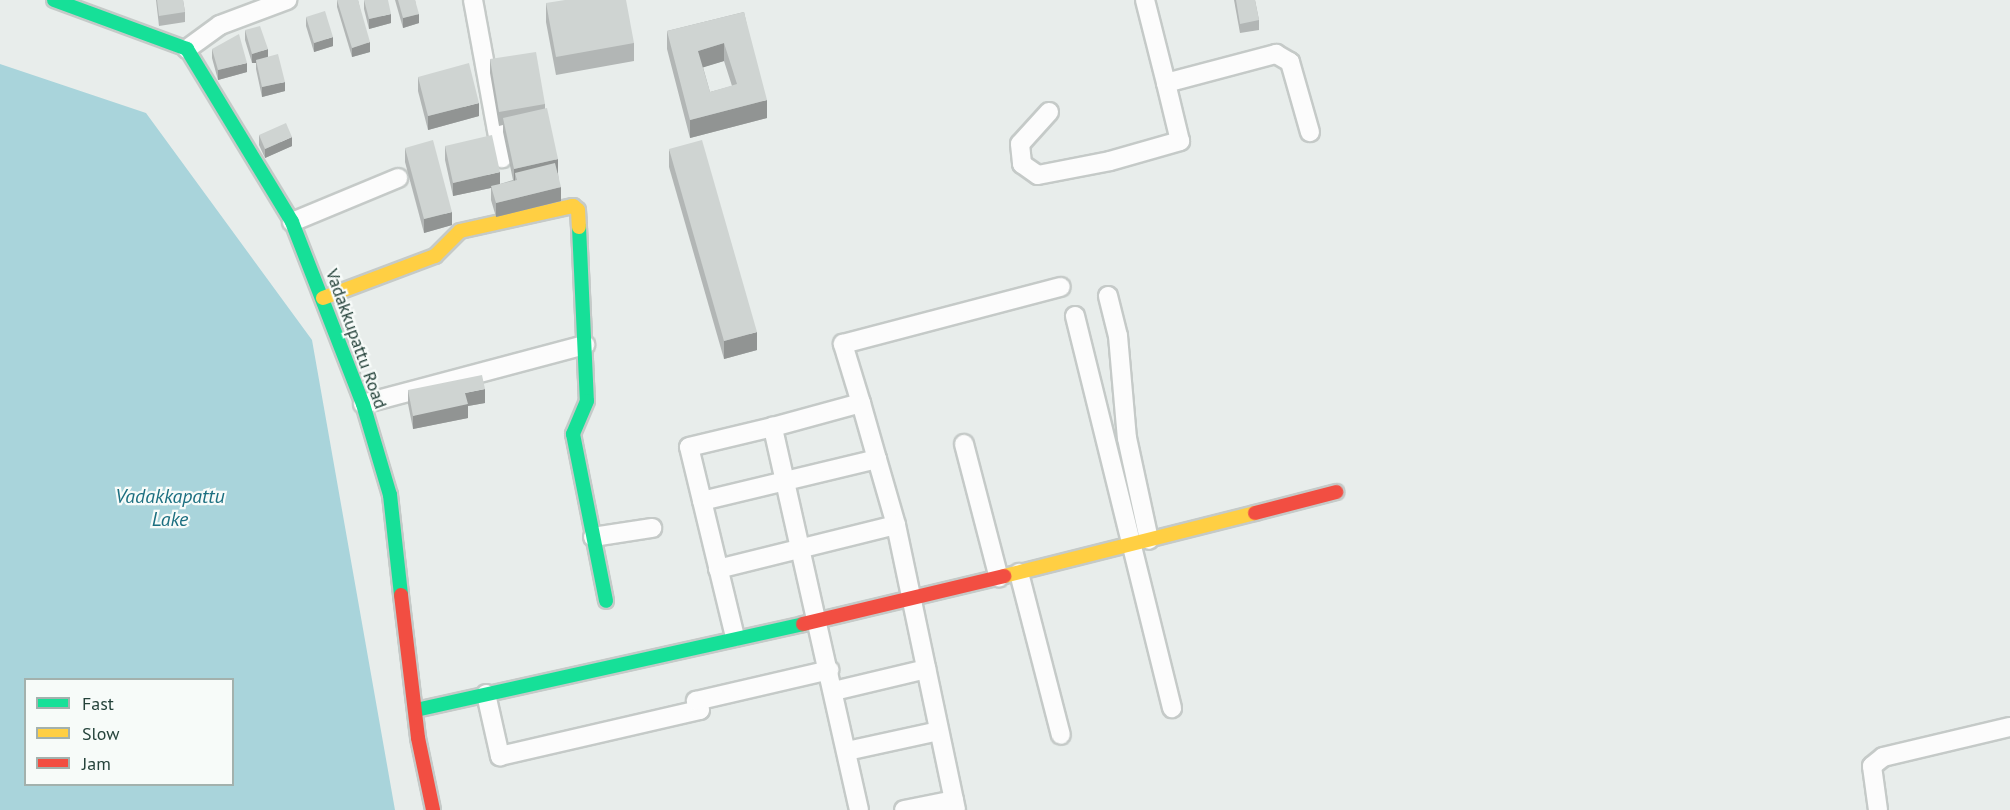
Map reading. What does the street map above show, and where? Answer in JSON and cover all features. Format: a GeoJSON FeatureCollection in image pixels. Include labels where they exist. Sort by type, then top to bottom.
{"type":"FeatureCollection","features":[{"type":"Feature","properties":{"kind":"street"},"geometry":{"type":"LineString","coordinates":[[54,0],[187,49],[220,25],[287,0]]}},
{"type":"Feature","properties":{"kind":"street"},"geometry":{"type":"LineString","coordinates":[[472,0],[502,158]]}},
{"type":"Feature","properties":{"kind":"street"},"geometry":{"type":"LineString","coordinates":[[1049,112],[1020,144],[1022,164],[1038,175],[1180,141],[1145,0]]}},
{"type":"Feature","properties":{"kind":"street","name":"Vadakkupattu Road"},"geometry":{"type":"LineString","coordinates":[[187,49],[292,222],[363,404],[390,495],[416,710],[433,810]]}},
{"type":"Feature","properties":{"kind":"street"},"geometry":{"type":"LineString","coordinates":[[1166,83],[1276,54],[1290,62],[1310,132]]}},
{"type":"Feature","properties":{"kind":"street"},"geometry":{"type":"LineString","coordinates":[[292,222],[398,178]]}},
{"type":"Feature","properties":{"kind":"street"},"geometry":{"type":"LineString","coordinates":[[323,298],[435,256],[460,231],[573,206],[578,210],[587,401],[573,434],[606,601]]}},
{"type":"Feature","properties":{"kind":"street"},"geometry":{"type":"LineString","coordinates":[[904,810],[955,805],[896,525],[843,344],[1061,287]]}},
{"type":"Feature","properties":{"kind":"street"},"geometry":{"type":"LineString","coordinates":[[1108,296],[1118,336],[1127,438],[1141,542],[1172,708]]}},
{"type":"Feature","properties":{"kind":"street"},"geometry":{"type":"LineString","coordinates":[[1075,316],[1141,542]]}},
{"type":"Feature","properties":{"kind":"street"},"geometry":{"type":"LineString","coordinates":[[363,404],[585,345]]}},
{"type":"Feature","properties":{"kind":"street"},"geometry":{"type":"LineString","coordinates":[[735,637],[689,447],[861,403]]}},
{"type":"Feature","properties":{"kind":"street"},"geometry":{"type":"LineString","coordinates":[[773,427],[819,618],[859,810]]}},
{"type":"Feature","properties":{"kind":"street"},"geometry":{"type":"LineString","coordinates":[[964,444],[999,578]]}},
{"type":"Feature","properties":{"kind":"street"},"geometry":{"type":"LineString","coordinates":[[702,501],[877,459]]}},
{"type":"Feature","properties":{"kind":"street"},"geometry":{"type":"LineString","coordinates":[[416,710],[819,618],[911,600],[1336,492]]}},
{"type":"Feature","properties":{"kind":"street"},"geometry":{"type":"LineString","coordinates":[[718,569],[896,525]]}},
{"type":"Feature","properties":{"kind":"street"},"geometry":{"type":"LineString","coordinates":[[593,537],[652,528]]}},
{"type":"Feature","properties":{"kind":"street"},"geometry":{"type":"LineString","coordinates":[[1019,573],[1060,735]]}},
{"type":"Feature","properties":{"kind":"street"},"geometry":{"type":"LineString","coordinates":[[834,691],[926,669]]}},
{"type":"Feature","properties":{"kind":"street"},"geometry":{"type":"LineString","coordinates":[[486,694],[500,756],[700,710],[696,701],[830,670]]}},
{"type":"Feature","properties":{"kind":"street"},"geometry":{"type":"LineString","coordinates":[[1878,810],[1872,766],[1883,757],[2010,727]]}},
{"type":"Feature","properties":{"kind":"street"},"geometry":{"type":"LineString","coordinates":[[847,751],[939,730]]}},
{"type":"Feature","properties":{"kind":"water","name":"Vadakkapattu Lake"},"geometry":{"type":"Polygon","coordinates":[[[0,64],[146,113],[312,340],[395,810],[0,810],[0,64]]]}},
{"type":"Feature","properties":{"kind":"building"},"geometry":{"type":"Polygon","coordinates":[[[157,0],[183,0],[185,12],[159,16],[157,0]]]}},
{"type":"Feature","properties":{"kind":"building"},"geometry":{"type":"Polygon","coordinates":[[[337,0],[358,0],[370,42],[352,48],[337,0]]]}},
{"type":"Feature","properties":{"kind":"building"},"geometry":{"type":"Polygon","coordinates":[[[364,0],[388,0],[391,14],[369,19],[364,0]]]}},
{"type":"Feature","properties":{"kind":"building"},"geometry":{"type":"Polygon","coordinates":[[[398,0],[415,0],[419,14],[403,18],[398,0]]]}},
{"type":"Feature","properties":{"kind":"building"},"geometry":{"type":"Polygon","coordinates":[[[565,0],[626,0],[634,43],[556,57],[546,3],[565,0]]]}},
{"type":"Feature","properties":{"kind":"building"},"geometry":{"type":"Polygon","coordinates":[[[1236,0],[1255,0],[1259,20],[1240,24],[1236,0]]]}},
{"type":"Feature","properties":{"kind":"building"},"geometry":{"type":"Polygon","coordinates":[[[325,11],[333,37],[314,43],[306,17],[325,11]]]}},
{"type":"Feature","properties":{"kind":"building"},"geometry":{"type":"Polygon","coordinates":[[[744,12],[767,100],[690,120],[667,31],[744,12]],[[724,43],[698,51],[710,92],[737,84],[724,43]]]}},
{"type":"Feature","properties":{"kind":"building"},"geometry":{"type":"Polygon","coordinates":[[[260,26],[268,49],[252,54],[245,30],[260,26]]]}},
{"type":"Feature","properties":{"kind":"building"},"geometry":{"type":"Polygon","coordinates":[[[239,34],[247,63],[218,70],[212,49],[239,34]]]}},
{"type":"Feature","properties":{"kind":"building"},"geometry":{"type":"Polygon","coordinates":[[[536,52],[545,104],[499,112],[490,59],[536,52]]]}},
{"type":"Feature","properties":{"kind":"building"},"geometry":{"type":"Polygon","coordinates":[[[278,54],[285,82],[262,87],[256,60],[278,54]]]}},
{"type":"Feature","properties":{"kind":"building"},"geometry":{"type":"Polygon","coordinates":[[[469,63],[479,103],[428,116],[418,77],[469,63]]]}},
{"type":"Feature","properties":{"kind":"building"},"geometry":{"type":"Polygon","coordinates":[[[547,108],[558,159],[514,169],[503,118],[547,108]]]}},
{"type":"Feature","properties":{"kind":"building"},"geometry":{"type":"Polygon","coordinates":[[[286,123],[292,137],[265,149],[259,135],[286,123]]]}},
{"type":"Feature","properties":{"kind":"building"},"geometry":{"type":"Polygon","coordinates":[[[492,135],[500,172],[453,183],[445,146],[492,135]]]}},
{"type":"Feature","properties":{"kind":"building"},"geometry":{"type":"Polygon","coordinates":[[[433,140],[452,212],[424,219],[405,148],[433,140]]]}},
{"type":"Feature","properties":{"kind":"building"},"geometry":{"type":"Polygon","coordinates":[[[702,140],[757,332],[724,341],[669,149],[702,140]]]}},
{"type":"Feature","properties":{"kind":"building"},"geometry":{"type":"Polygon","coordinates":[[[555,163],[561,187],[496,203],[491,186],[517,180],[515,173],[555,163]]]}},
{"type":"Feature","properties":{"kind":"building"},"geometry":{"type":"Polygon","coordinates":[[[482,375],[485,389],[465,393],[468,404],[413,416],[408,390],[482,375]]]}},
{"type":"Feature","properties":{"kind":"traffic: fast"},"geometry":{"type":"LineString","coordinates":[[54,0],[187,49],[292,222],[363,404],[390,495],[401,595]]}},
{"type":"Feature","properties":{"kind":"traffic: fast"},"geometry":{"type":"LineString","coordinates":[[579,227],[587,401],[573,434],[606,601]]}},
{"type":"Feature","properties":{"kind":"traffic: fast"},"geometry":{"type":"LineString","coordinates":[[416,710],[803,624]]}},
{"type":"Feature","properties":{"kind":"traffic: slow"},"geometry":{"type":"LineString","coordinates":[[323,298],[435,256],[460,231],[573,206],[578,210],[579,227]]}},
{"type":"Feature","properties":{"kind":"traffic: slow"},"geometry":{"type":"LineString","coordinates":[[1004,576],[1255,513]]}},
{"type":"Feature","properties":{"kind":"traffic: jam"},"geometry":{"type":"LineString","coordinates":[[1255,513],[1336,492]]}},
{"type":"Feature","properties":{"kind":"traffic: jam"},"geometry":{"type":"LineString","coordinates":[[803,624],[1004,576]]}},
{"type":"Feature","properties":{"kind":"traffic: jam"},"geometry":{"type":"LineString","coordinates":[[401,595],[418,738],[433,810]]}}]}
